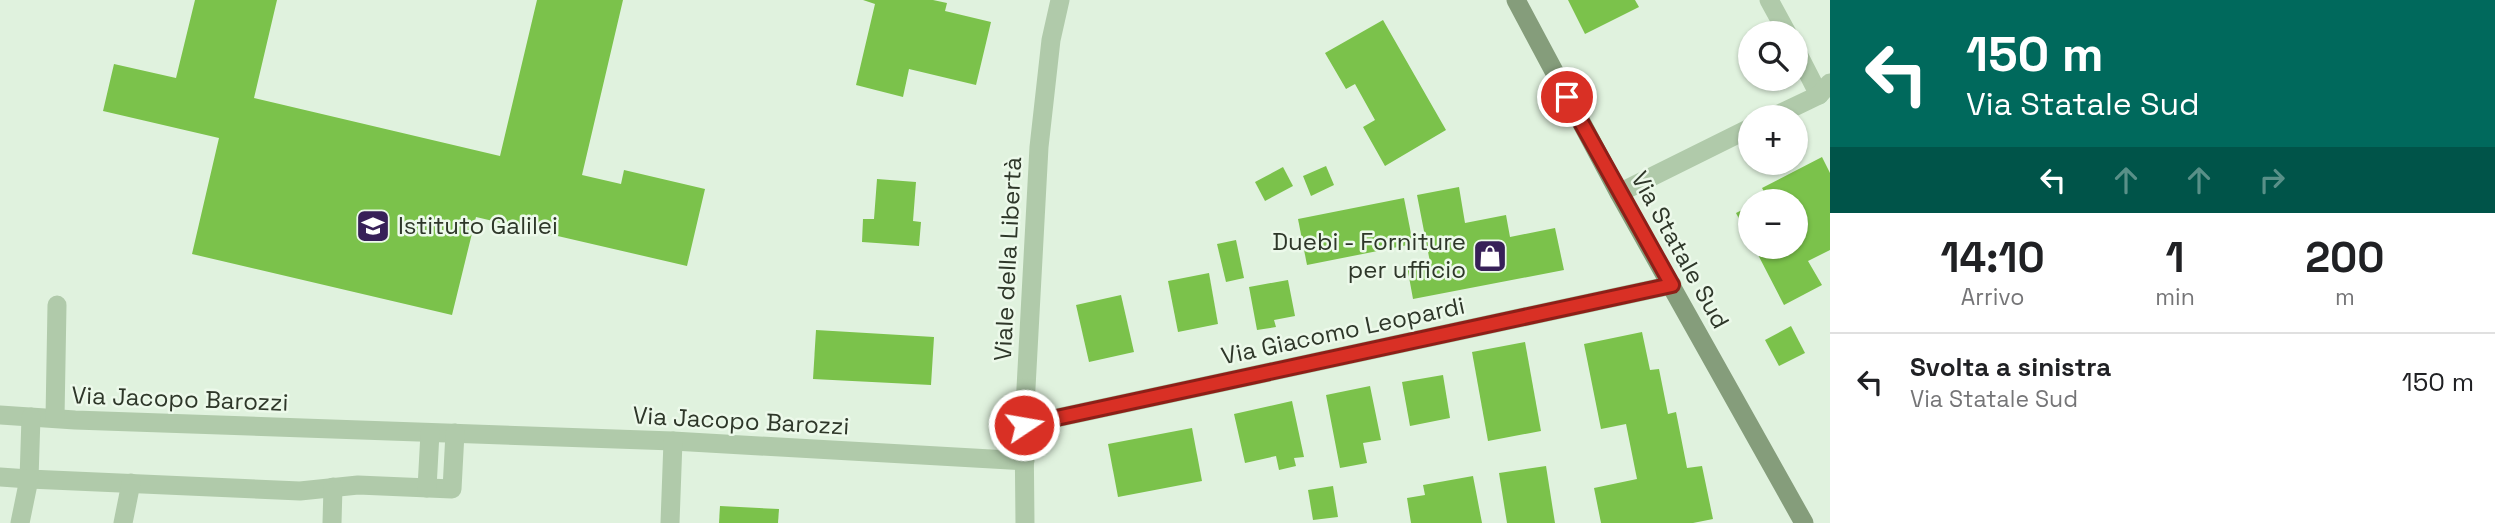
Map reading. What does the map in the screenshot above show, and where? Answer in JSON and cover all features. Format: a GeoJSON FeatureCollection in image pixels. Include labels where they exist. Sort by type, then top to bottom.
{"type":"FeatureCollection","features":[{"type":"Feature","properties":{"kind":"main road","name":"Via Statale Sud"},"geometry":{"type":"LineString","coordinates":[[1516,0],[1800,522]]}},
{"type":"Feature","properties":{"kind":"street","name":"Viale della Libertà"},"geometry":{"type":"LineString","coordinates":[[1025,523],[1024,425],[1039,147],[1051,40],[1060,0]]}},
{"type":"Feature","properties":{"kind":"street"},"geometry":{"type":"LineString","coordinates":[[1769,0],[1780,21]]}},
{"type":"Feature","properties":{"kind":"street"},"geometry":{"type":"LineString","coordinates":[[1795,105],[1825,89],[1808,66]]}},
{"type":"Feature","properties":{"kind":"street"},"geometry":{"type":"LineString","coordinates":[[1619,193],[1738,134]]}},
{"type":"Feature","properties":{"kind":"street","name":"Via Giacomo Leopardi"},"geometry":{"type":"LineString","coordinates":[[1024,425],[1672,285]]}},
{"type":"Feature","properties":{"kind":"street","name":"Via Jacopo Barozzi"},"geometry":{"type":"LineString","coordinates":[[55,418],[57,305]]}},
{"type":"Feature","properties":{"kind":"street","name":"Via Jacopo Barozzi"},"geometry":{"type":"LineString","coordinates":[[0,415],[673,441],[1025,461]]}},
{"type":"Feature","properties":{"kind":"street"},"geometry":{"type":"LineString","coordinates":[[20,523],[29,479],[31,417]]}},
{"type":"Feature","properties":{"kind":"street"},"geometry":{"type":"LineString","coordinates":[[427,488],[429,433]]}},
{"type":"Feature","properties":{"kind":"street"},"geometry":{"type":"LineString","coordinates":[[0,477],[300,491],[358,485],[452,489],[455,433]]}},
{"type":"Feature","properties":{"kind":"street"},"geometry":{"type":"LineString","coordinates":[[670,523],[673,441]]}},
{"type":"Feature","properties":{"kind":"street"},"geometry":{"type":"LineString","coordinates":[[123,523],[131,483]]}},
{"type":"Feature","properties":{"kind":"street"},"geometry":{"type":"LineString","coordinates":[[331,523],[333,487]]}},
{"type":"Feature","properties":{"kind":"building"},"geometry":{"type":"Polygon","coordinates":[[[195,0],[277,0],[254,98],[500,156],[537,0],[623,0],[582,175],[621,184],[624,170],[705,189],[687,266],[476,217],[452,315],[192,254],[219,138],[103,111],[114,64],[176,78],[195,0]]]}},
{"type":"Feature","properties":{"kind":"building"},"geometry":{"type":"Polygon","coordinates":[[[863,0],[933,0],[947,3],[945,11],[991,22],[976,85],[909,69],[903,97],[856,85],[875,4],[863,0]]]}},
{"type":"Feature","properties":{"kind":"building"},"geometry":{"type":"Polygon","coordinates":[[[1568,0],[1635,0],[1639,7],[1585,34],[1568,0]]]}},
{"type":"Feature","properties":{"kind":"building"},"geometry":{"type":"Polygon","coordinates":[[[1383,20],[1446,130],[1385,166],[1363,127],[1375,120],[1355,84],[1346,89],[1325,53],[1383,20]]]}},
{"type":"Feature","properties":{"kind":"building"},"geometry":{"type":"Polygon","coordinates":[[[1822,157],[1830,173],[1830,250],[1808,261],[1822,285],[1784,305],[1760,259],[1808,259],[1808,189],[1762,188],[1787,175],[1808,175],[1808,164],[1822,157]]]}},
{"type":"Feature","properties":{"kind":"building"},"geometry":{"type":"Polygon","coordinates":[[[1326,166],[1334,185],[1311,196],[1303,176],[1326,166]]]}},
{"type":"Feature","properties":{"kind":"building"},"geometry":{"type":"Polygon","coordinates":[[[1283,167],[1293,186],[1265,201],[1255,182],[1283,167]]]}},
{"type":"Feature","properties":{"kind":"building"},"geometry":{"type":"Polygon","coordinates":[[[877,179],[916,182],[913,221],[921,222],[919,246],[862,242],[863,219],[874,219],[877,179]]]}},
{"type":"Feature","properties":{"kind":"building"},"geometry":{"type":"Polygon","coordinates":[[[1459,187],[1465,223],[1506,215],[1510,237],[1555,228],[1564,270],[1413,299],[1407,266],[1430,262],[1417,195],[1459,187]]]}},
{"type":"Feature","properties":{"kind":"building"},"geometry":{"type":"Polygon","coordinates":[[[1404,198],[1413,244],[1307,265],[1298,219],[1404,198]]]}},
{"type":"Feature","properties":{"kind":"building"},"geometry":{"type":"Polygon","coordinates":[[[1236,240],[1244,278],[1226,282],[1217,244],[1236,240]]]}},
{"type":"Feature","properties":{"kind":"building"},"geometry":{"type":"Polygon","coordinates":[[[1209,273],[1218,324],[1178,332],[1168,281],[1209,273]]]}},
{"type":"Feature","properties":{"kind":"building"},"geometry":{"type":"Polygon","coordinates":[[[1288,280],[1295,316],[1274,320],[1276,327],[1257,330],[1249,287],[1288,280]]]}},
{"type":"Feature","properties":{"kind":"building"},"geometry":{"type":"Polygon","coordinates":[[[1121,295],[1134,352],[1089,362],[1076,305],[1121,295]]]}},
{"type":"Feature","properties":{"kind":"building"},"geometry":{"type":"Polygon","coordinates":[[[1791,326],[1805,353],[1779,366],[1765,340],[1791,326]]]}},
{"type":"Feature","properties":{"kind":"building"},"geometry":{"type":"Polygon","coordinates":[[[816,330],[934,337],[931,385],[813,379],[816,330]]]}},
{"type":"Feature","properties":{"kind":"building"},"geometry":{"type":"Polygon","coordinates":[[[1642,332],[1650,370],[1659,369],[1668,414],[1676,412],[1687,468],[1702,466],[1713,519],[1693,523],[1601,523],[1594,488],[1637,479],[1626,424],[1601,429],[1584,344],[1642,332]]]}},
{"type":"Feature","properties":{"kind":"building"},"geometry":{"type":"Polygon","coordinates":[[[1525,342],[1541,431],[1488,441],[1472,352],[1525,342]]]}},
{"type":"Feature","properties":{"kind":"building"},"geometry":{"type":"Polygon","coordinates":[[[1443,375],[1450,418],[1410,426],[1402,382],[1443,375]]]}},
{"type":"Feature","properties":{"kind":"building"},"geometry":{"type":"Polygon","coordinates":[[[1370,386],[1381,440],[1363,443],[1367,463],[1340,468],[1326,395],[1370,386]]]}},
{"type":"Feature","properties":{"kind":"building"},"geometry":{"type":"Polygon","coordinates":[[[1292,401],[1304,457],[1294,458],[1296,466],[1279,470],[1276,456],[1245,463],[1234,414],[1292,401]]]}},
{"type":"Feature","properties":{"kind":"building"},"geometry":{"type":"Polygon","coordinates":[[[1192,428],[1202,481],[1118,497],[1108,444],[1192,428]]]}},
{"type":"Feature","properties":{"kind":"building"},"geometry":{"type":"Polygon","coordinates":[[[1546,466],[1555,523],[1507,523],[1499,473],[1546,466]]]}},
{"type":"Feature","properties":{"kind":"building"},"geometry":{"type":"Polygon","coordinates":[[[1473,476],[1482,523],[1411,523],[1407,498],[1425,495],[1423,485],[1473,476]]]}},
{"type":"Feature","properties":{"kind":"building"},"geometry":{"type":"Polygon","coordinates":[[[1333,486],[1338,517],[1313,520],[1308,490],[1333,486]]]}},
{"type":"Feature","properties":{"kind":"building"},"geometry":{"type":"Polygon","coordinates":[[[720,506],[779,509],[778,523],[719,523],[720,506]]]}},
{"type":"Feature","properties":{"kind":"place","name":"Istituto Galilei"},"geometry":{"type":"Point","coordinates":[373,226]}},
{"type":"Feature","properties":{"kind":"place","name":"Duebi - Forniture per ufficio"},"geometry":{"type":"Point","coordinates":[1490,256]}},
{"type":"Feature","properties":{"kind":"route"},"geometry":{"type":"LineString","coordinates":[[1024,425],[1672,285],[1567,97]]}}]}
